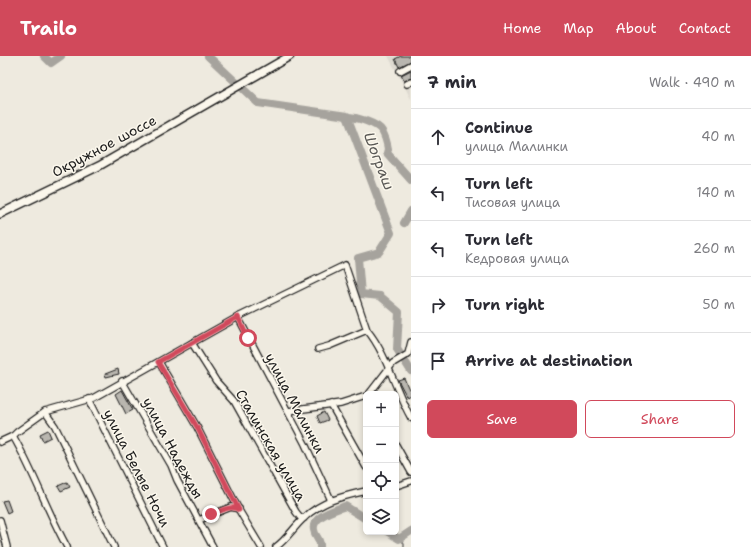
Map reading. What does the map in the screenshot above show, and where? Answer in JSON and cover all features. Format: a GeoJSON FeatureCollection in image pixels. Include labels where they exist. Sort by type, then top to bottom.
{"type":"FeatureCollection","features":[{"type":"Feature","properties":{"kind":"main road","name":"Окружное шоссе"},"geometry":{"type":"LineString","coordinates":[[0,214],[93,169],[290,56]]}},
{"type":"Feature","properties":{"kind":"street"},"geometry":{"type":"LineString","coordinates":[[400,71],[411,65]]}},
{"type":"Feature","properties":{"kind":"street"},"geometry":{"type":"LineString","coordinates":[[0,442],[13,436],[45,412],[89,399],[238,317],[345,265],[367,330],[373,338],[411,418]]}},
{"type":"Feature","properties":{"kind":"street","name":"улица Малинки"},"geometry":{"type":"LineString","coordinates":[[238,317],[288,412],[331,500]]}},
{"type":"Feature","properties":{"kind":"street"},"geometry":{"type":"LineString","coordinates":[[318,349],[367,330]]}},
{"type":"Feature","properties":{"kind":"street"},"geometry":{"type":"LineString","coordinates":[[372,391],[393,363],[408,354],[411,342]]}},
{"type":"Feature","properties":{"kind":"street","name":"Сталинская улица"},"geometry":{"type":"LineString","coordinates":[[192,343],[216,381],[237,406],[296,512],[300,517],[304,518]]}},
{"type":"Feature","properties":{"kind":"street"},"geometry":{"type":"LineString","coordinates":[[158,362],[197,427],[239,510],[261,547]]}},
{"type":"Feature","properties":{"kind":"street","name":"улица Надежды"},"geometry":{"type":"LineString","coordinates":[[122,381],[171,465],[213,547]]}},
{"type":"Feature","properties":{"kind":"street"},"geometry":{"type":"LineString","coordinates":[[288,412],[341,404],[363,397]]}},
{"type":"Feature","properties":{"kind":"street","name":"улица Белые Ночи"},"geometry":{"type":"LineString","coordinates":[[89,399],[163,547]]}},
{"type":"Feature","properties":{"kind":"street"},"geometry":{"type":"LineString","coordinates":[[331,405],[364,463]]}},
{"type":"Feature","properties":{"kind":"street"},"geometry":{"type":"LineString","coordinates":[[45,412],[55,426],[114,547]]}},
{"type":"Feature","properties":{"kind":"street"},"geometry":{"type":"LineString","coordinates":[[13,436],[25,457],[54,524],[67,547]]}},
{"type":"Feature","properties":{"kind":"street"},"geometry":{"type":"LineString","coordinates":[[399,450],[411,472]]}},
{"type":"Feature","properties":{"kind":"street"},"geometry":{"type":"LineString","coordinates":[[399,485],[411,481]]}},
{"type":"Feature","properties":{"kind":"street"},"geometry":{"type":"LineString","coordinates":[[276,547],[304,518],[331,500],[363,492]]}},
{"type":"Feature","properties":{"kind":"street"},"geometry":{"type":"LineString","coordinates":[[199,520],[231,507],[235,507],[239,510]]}},
{"type":"Feature","properties":{"kind":"street"},"geometry":{"type":"LineString","coordinates":[[0,520],[6,547]]}},
{"type":"Feature","properties":{"kind":"shaded area"},"geometry":{"type":"Polygon","coordinates":[[[388,56],[411,56],[411,99],[388,56]]]}},
{"type":"Feature","properties":{"kind":"building"},"geometry":{"type":"Polygon","coordinates":[[[401,56],[411,56],[411,61],[399,67],[395,59],[401,56]]]}},
{"type":"Feature","properties":{"kind":"building"},"geometry":{"type":"Polygon","coordinates":[[[411,70],[411,78],[404,81],[401,75],[411,70]]]}},
{"type":"Feature","properties":{"kind":"building"},"geometry":{"type":"Polygon","coordinates":[[[118,369],[119,374],[106,377],[105,374],[118,369]]]}},
{"type":"Feature","properties":{"kind":"building"},"geometry":{"type":"Polygon","coordinates":[[[404,378],[411,394],[407,397],[398,380],[404,378]]]}},
{"type":"Feature","properties":{"kind":"building"},"geometry":{"type":"Polygon","coordinates":[[[122,390],[133,410],[126,414],[116,394],[122,390]]]}},
{"type":"Feature","properties":{"kind":"building"},"geometry":{"type":"Polygon","coordinates":[[[324,412],[328,420],[320,423],[317,416],[324,412]]]}},
{"type":"Feature","properties":{"kind":"building"},"geometry":{"type":"Polygon","coordinates":[[[48,430],[51,437],[43,441],[40,434],[48,430]]]}},
{"type":"Feature","properties":{"kind":"building"},"geometry":{"type":"Polygon","coordinates":[[[67,482],[70,487],[61,491],[58,486],[67,482]]]}},
{"type":"Feature","properties":{"kind":"building"},"geometry":{"type":"Polygon","coordinates":[[[7,500],[11,511],[7,513],[2,501],[7,500]]]}},
{"type":"Feature","properties":{"kind":"waterway","name":"Шограш"},"geometry":{"type":"LineString","coordinates":[[44,56],[51,63],[61,56]]}},
{"type":"Feature","properties":{"kind":"waterway","name":"Шограш"},"geometry":{"type":"LineString","coordinates":[[208,56],[258,103],[347,116],[391,233],[379,252],[358,258],[361,294],[380,296],[399,312],[397,349],[411,371]]}},
{"type":"Feature","properties":{"kind":"waterway"},"geometry":{"type":"LineString","coordinates":[[347,117],[356,118],[376,125],[382,131],[386,140],[388,149],[387,153],[411,180]]}},
{"type":"Feature","properties":{"kind":"waterway"},"geometry":{"type":"LineString","coordinates":[[404,223],[411,211]]}},
{"type":"Feature","properties":{"kind":"waterway","name":"Шограш"},"geometry":{"type":"LineString","coordinates":[[320,547],[320,542],[314,530],[314,525],[320,517],[345,506],[363,517]]}},
{"type":"Feature","properties":{"kind":"waterway","name":"Шограш"},"geometry":{"type":"LineString","coordinates":[[393,535],[399,539],[411,531]]}},
{"type":"Feature","properties":{"kind":"waterway"},"geometry":{"type":"LineString","coordinates":[[399,539],[404,543],[404,547]]}},
{"type":"Feature","properties":{"kind":"route"},"geometry":{"type":"LineString","coordinates":[[211,514],[218,513],[231,507],[235,507],[239,510],[197,427],[174,391],[158,362],[238,317],[248,338]]}}]}
